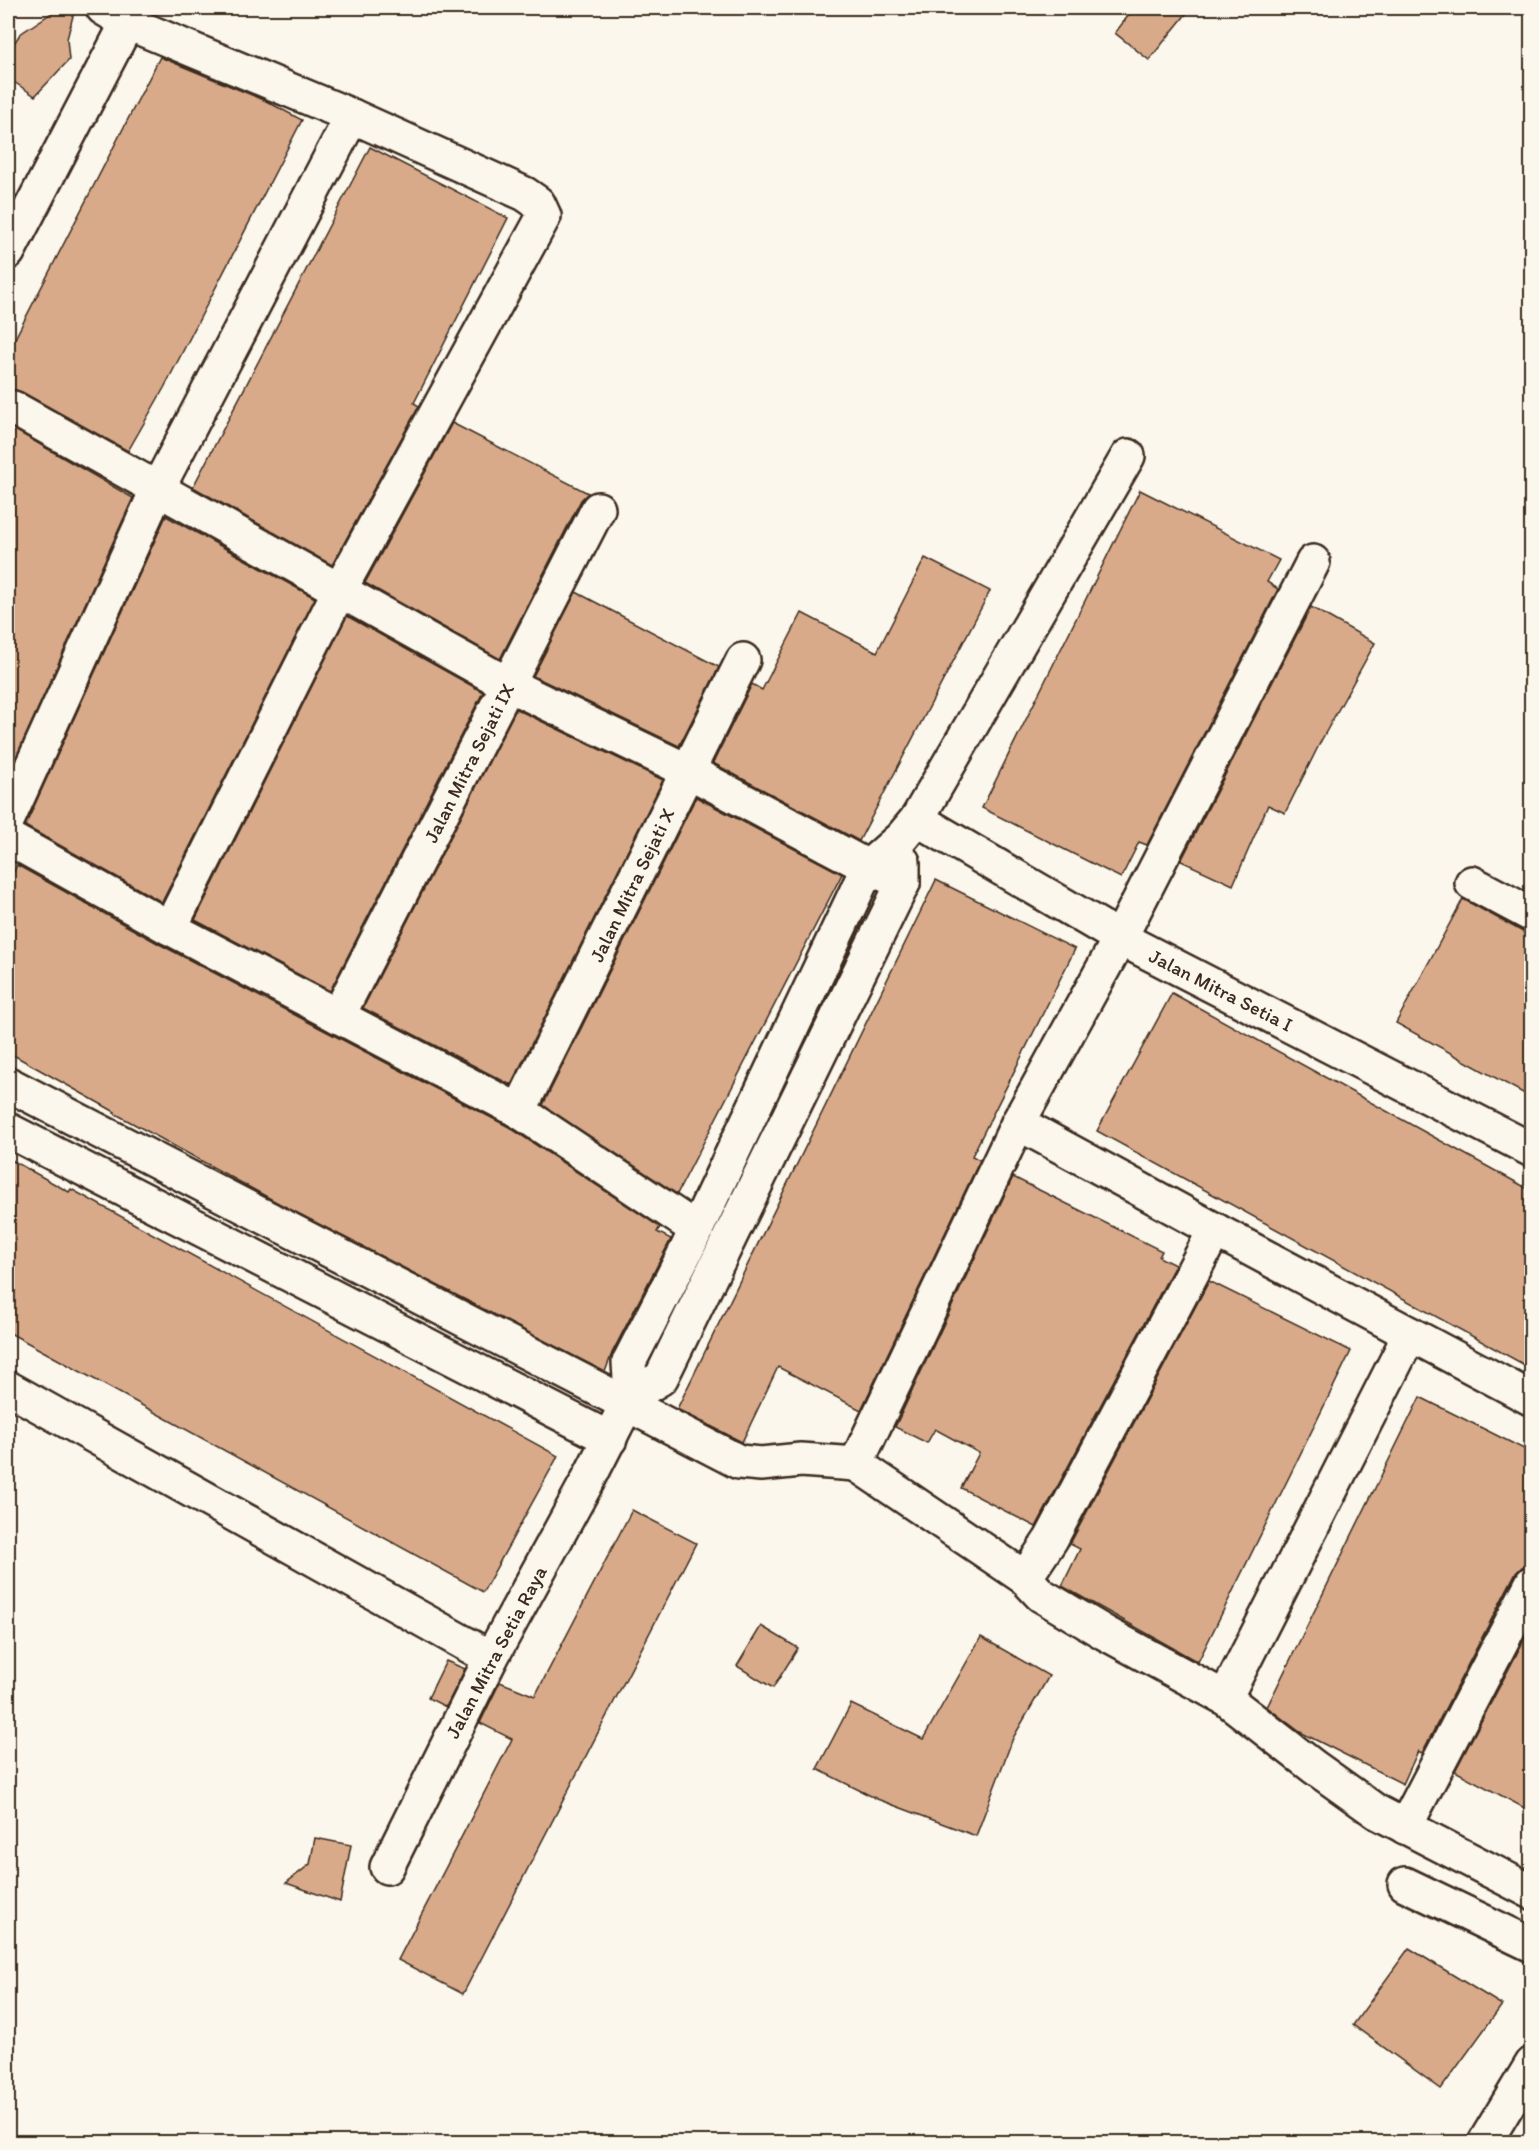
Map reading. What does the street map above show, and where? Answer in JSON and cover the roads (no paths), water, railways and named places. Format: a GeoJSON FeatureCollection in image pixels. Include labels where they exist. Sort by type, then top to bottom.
{"type":"FeatureCollection","features":[{"type":"Feature","properties":{"kind":"street"},"geometry":{"type":"LineString","coordinates":[[8,252],[122,13],[525,194],[538,203],[544,216],[339,591],[170,928]]}},
{"type":"Feature","properties":{"kind":"street"},"geometry":{"type":"LineString","coordinates":[[8,819],[158,488],[352,116]]}},
{"type":"Feature","properties":{"kind":"street"},"geometry":{"type":"LineString","coordinates":[[13,408],[509,685],[688,771],[868,867],[903,883]]}},
{"type":"Feature","properties":{"kind":"street"},"geometry":{"type":"LineString","coordinates":[[621,1416],[629,1362],[696,1229],[868,867],[909,828],[1128,456]]}},
{"type":"Feature","properties":{"kind":"street","name":"Jalan Mitra Sejati IX"},"geometry":{"type":"LineString","coordinates":[[339,1016],[598,509]]}},
{"type":"Feature","properties":{"kind":"street"},"geometry":{"type":"LineString","coordinates":[[856,1464],[1018,1123],[1120,938],[1313,561]]}},
{"type":"Feature","properties":{"kind":"street","name":"Jalan Mitra Sejati X"},"geometry":{"type":"LineString","coordinates":[[519,1111],[743,660]]}},
{"type":"Feature","properties":{"kind":"street"},"geometry":{"type":"LineString","coordinates":[[621,1416],[661,1378],[903,883],[909,828]]}},
{"type":"Feature","properties":{"kind":"street","name":"Jalan Mitra Setia I"},"geometry":{"type":"LineString","coordinates":[[909,828],[1532,1150]]}},
{"type":"Feature","properties":{"kind":"street"},"geometry":{"type":"LineString","coordinates":[[8,838],[170,928],[519,1111],[696,1229]]}},
{"type":"Feature","properties":{"kind":"street"},"geometry":{"type":"LineString","coordinates":[[1472,883],[1532,915]]}},
{"type":"Feature","properties":{"kind":"street"},"geometry":{"type":"LineString","coordinates":[[8,1084],[621,1416]]}},
{"type":"Feature","properties":{"kind":"street"},"geometry":{"type":"LineString","coordinates":[[1018,1123],[1532,1399]]}},
{"type":"Feature","properties":{"kind":"street"},"geometry":{"type":"LineString","coordinates":[[8,1130],[621,1416],[739,1462],[761,1464],[801,1460],[856,1464],[1024,1578],[1041,1595],[1096,1628],[1225,1698],[1323,1774],[1377,1812],[1532,1892]]}},
{"type":"Feature","properties":{"kind":"street"},"geometry":{"type":"LineString","coordinates":[[1024,1578],[1051,1539],[1215,1230]]}},
{"type":"Feature","properties":{"kind":"street"},"geometry":{"type":"LineString","coordinates":[[1225,1698],[1410,1334]]}},
{"type":"Feature","properties":{"kind":"street"},"geometry":{"type":"LineString","coordinates":[[8,1388],[491,1658]]}},
{"type":"Feature","properties":{"kind":"street","name":"Jalan Mitra Setia Raya"},"geometry":{"type":"LineString","coordinates":[[387,1867],[491,1658],[621,1416]]}},
{"type":"Feature","properties":{"kind":"street"},"geometry":{"type":"LineString","coordinates":[[1405,1827],[1532,1583]]}},
{"type":"Feature","properties":{"kind":"street"},"geometry":{"type":"LineString","coordinates":[[1405,1884],[1532,1945]]}},
{"type":"Feature","properties":{"kind":"street"},"geometry":{"type":"LineString","coordinates":[[1485,2142],[1532,2064]]}}]}
